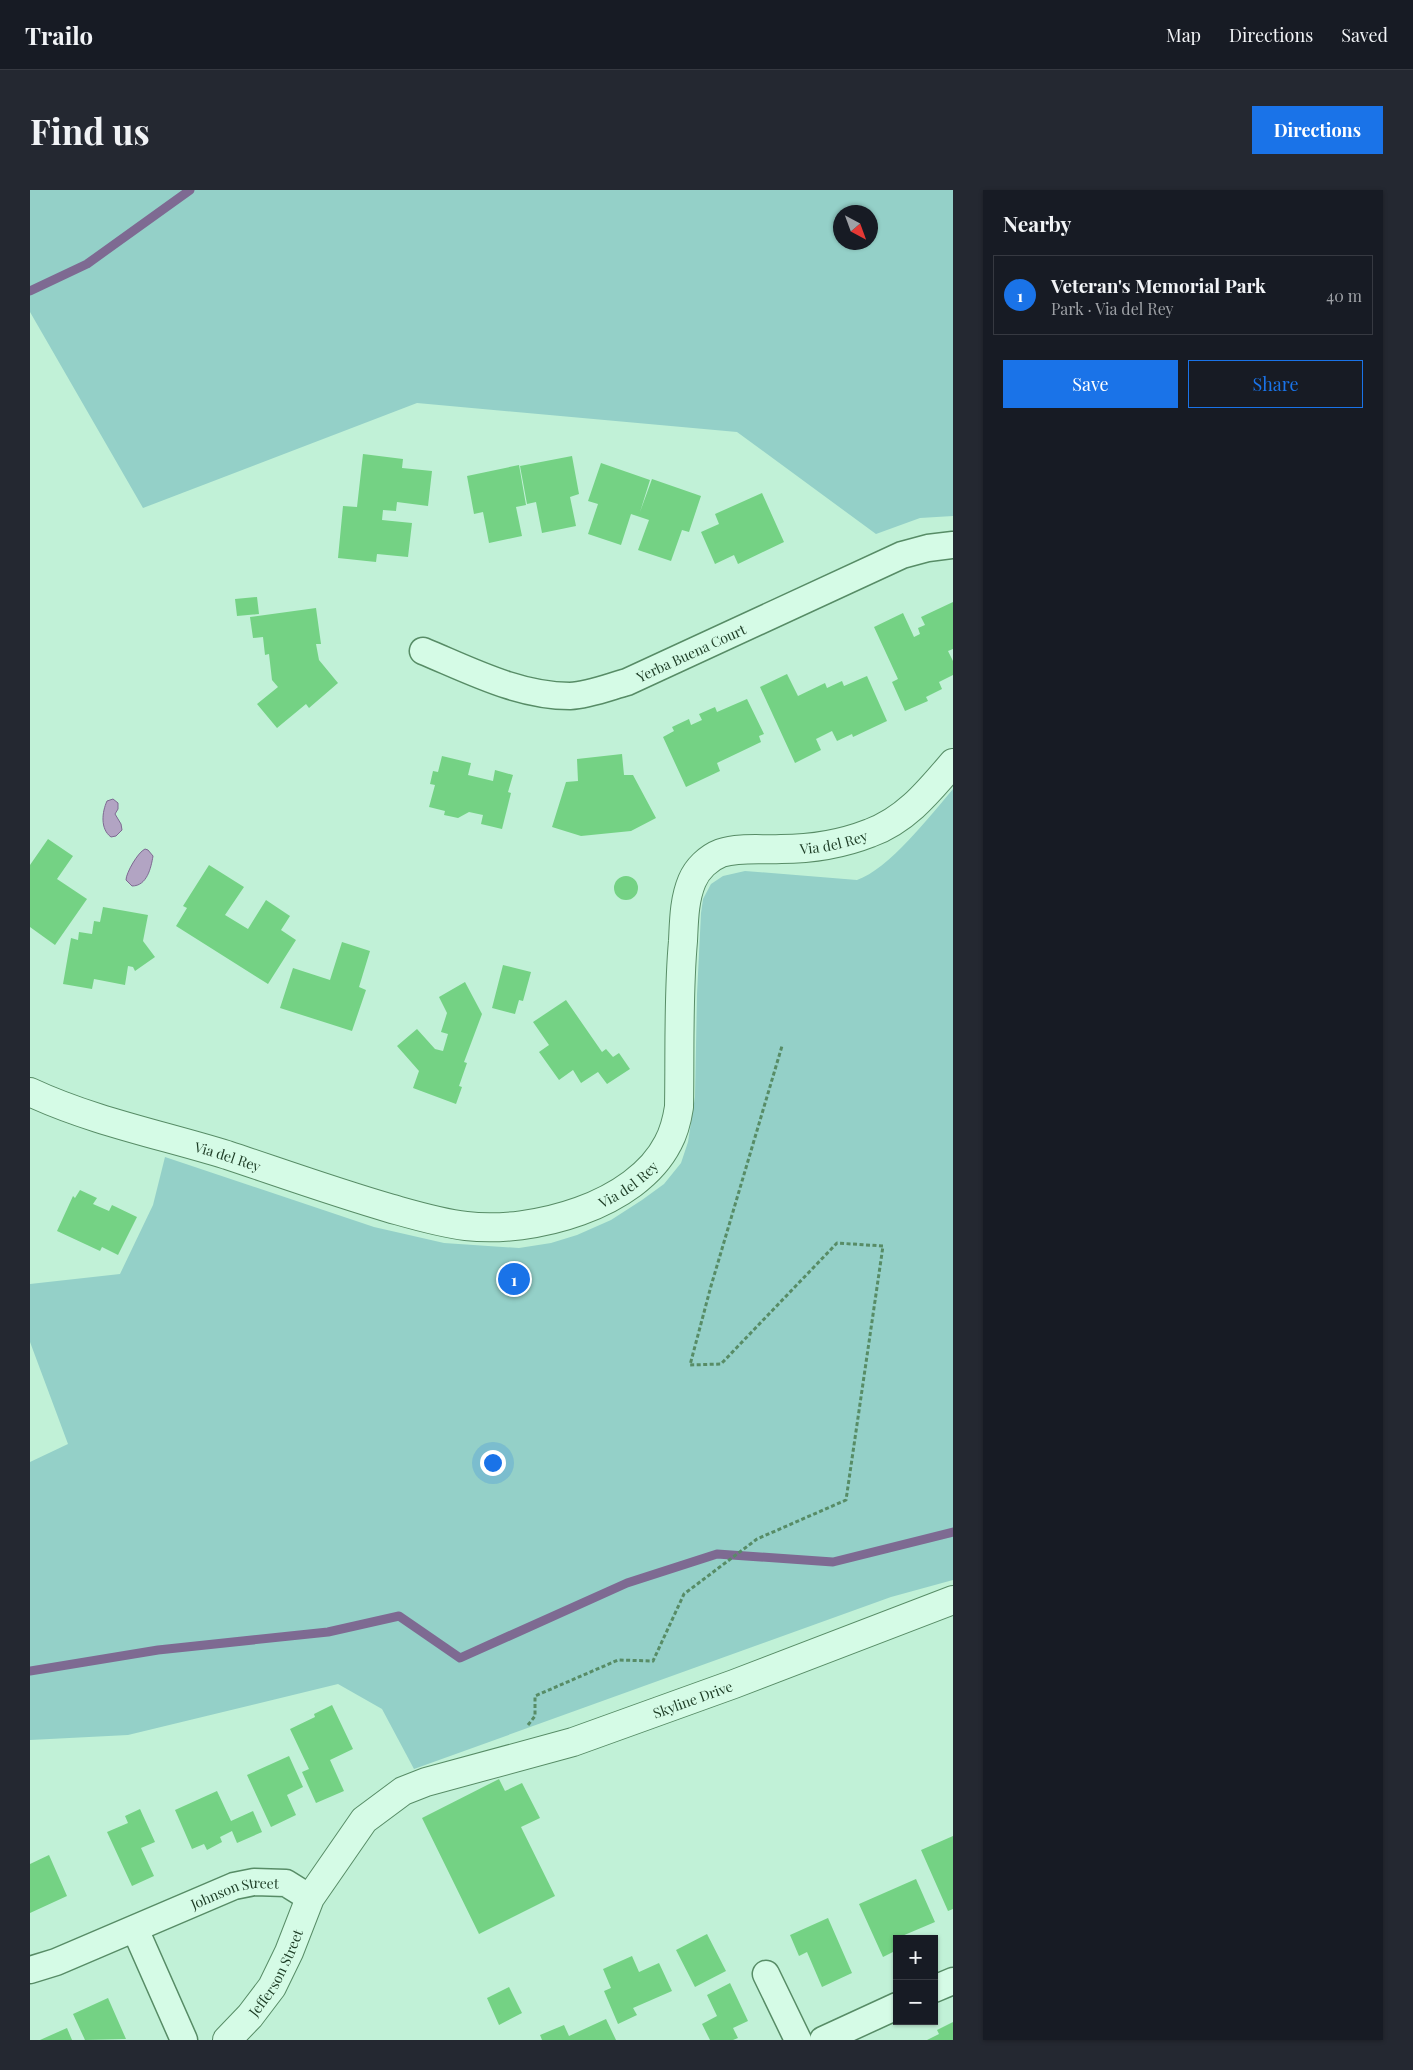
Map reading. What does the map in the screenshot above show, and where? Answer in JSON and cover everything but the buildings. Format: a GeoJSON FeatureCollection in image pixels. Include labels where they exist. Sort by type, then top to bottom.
{"type":"FeatureCollection","features":[{"type":"Feature","properties":{"kind":"street","name":"Yerba Buena Court"},"geometry":{"type":"LineString","coordinates":[[422,651],[495,681],[532,692],[571,696],[598,691],[627,682],[902,555],[928,548],[953,545]]}},
{"type":"Feature","properties":{"kind":"street","name":"Via del Rey"},"geometry":{"type":"LineString","coordinates":[[30,1092],[80,1112],[190,1144],[357,1198],[430,1219],[465,1226],[491,1227],[518,1225],[582,1211],[606,1201],[632,1185],[652,1166],[668,1145],[675,1129],[679,1107],[680,974],[685,908],[692,882],[699,869],[720,854],[738,850],[820,846],[872,833],[896,820],[923,798],[953,763]]}},
{"type":"Feature","properties":{"kind":"street","name":"Skyline Drive"},"geometry":{"type":"LineString","coordinates":[[310,1898],[364,1820],[403,1791],[426,1782],[573,1742],[734,1684],[953,1600]]}},
{"type":"Feature","properties":{"kind":"street","name":"Johnson Street"},"geometry":{"type":"LineString","coordinates":[[30,1970],[56,1962],[234,1886],[254,1882],[286,1883],[310,1898]]}},
{"type":"Feature","properties":{"kind":"street","name":"Jefferson Street"},"geometry":{"type":"LineString","coordinates":[[227,2040],[250,2016],[272,1987],[289,1952],[310,1898]]}},
{"type":"Feature","properties":{"kind":"street"},"geometry":{"type":"LineString","coordinates":[[135,1929],[184,2040]]}},
{"type":"Feature","properties":{"kind":"street"},"geometry":{"type":"LineString","coordinates":[[766,1974],[798,2040]]}},
{"type":"Feature","properties":{"kind":"street"},"geometry":{"type":"LineString","coordinates":[[938,1988],[953,1981]]}},
{"type":"Feature","properties":{"kind":"street"},"geometry":{"type":"LineString","coordinates":[[822,2040],[893,2008]]}},
{"type":"Feature","properties":{"kind":"path"},"geometry":{"type":"LineString","coordinates":[[524,1731],[535,1716],[535,1696],[618,1660],[652,1660],[684,1594],[757,1539],[846,1500],[883,1246],[837,1243],[721,1364],[690,1365],[711,1286],[782,1046]]}},
{"type":"Feature","properties":{"kind":"shaded area"},"geometry":{"type":"Polygon","coordinates":[[[30,190],[953,190],[953,516],[920,518],[876,534],[737,432],[417,403],[143,508],[30,312],[30,190]]]}},
{"type":"Feature","properties":{"kind":"shaded area"},"geometry":{"type":"Polygon","coordinates":[[[953,789],[953,1580],[891,1597],[414,1769],[382,1709],[338,1684],[128,1735],[30,1740],[30,1462],[68,1444],[30,1342],[30,1284],[120,1274],[153,1205],[165,1157],[374,1227],[444,1243],[519,1248],[551,1243],[577,1235],[611,1220],[664,1184],[681,1163],[688,1142],[695,1097],[701,913],[703,899],[711,884],[723,876],[745,871],[857,880],[869,874],[895,854],[953,789]]]}},
{"type":"Feature","properties":{"kind":"shaded area"},"geometry":{"type":"Polygon","coordinates":[[[113,799],[118,803],[118,809],[115,814],[122,830],[116,836],[111,837],[105,830],[103,815],[107,801],[113,799]]]}},
{"type":"Feature","properties":{"kind":"shaded area"},"geometry":{"type":"Polygon","coordinates":[[[145,849],[153,856],[149,871],[145,880],[132,886],[126,880],[128,873],[136,858],[145,849]]]}},
{"type":"Feature","properties":{"kind":"waterway"},"geometry":{"type":"LineString","coordinates":[[30,291],[87,264],[190,190]]}},
{"type":"Feature","properties":{"kind":"waterway"},"geometry":{"type":"LineString","coordinates":[[30,1671],[158,1650],[328,1632],[399,1616],[460,1658],[627,1583],[717,1554],[833,1562],[953,1532]]}},
{"type":"Feature","properties":{"kind":"place","name":"Veteran's Memorial Park"},"geometry":{"type":"Point","coordinates":[514,1279]}}]}
